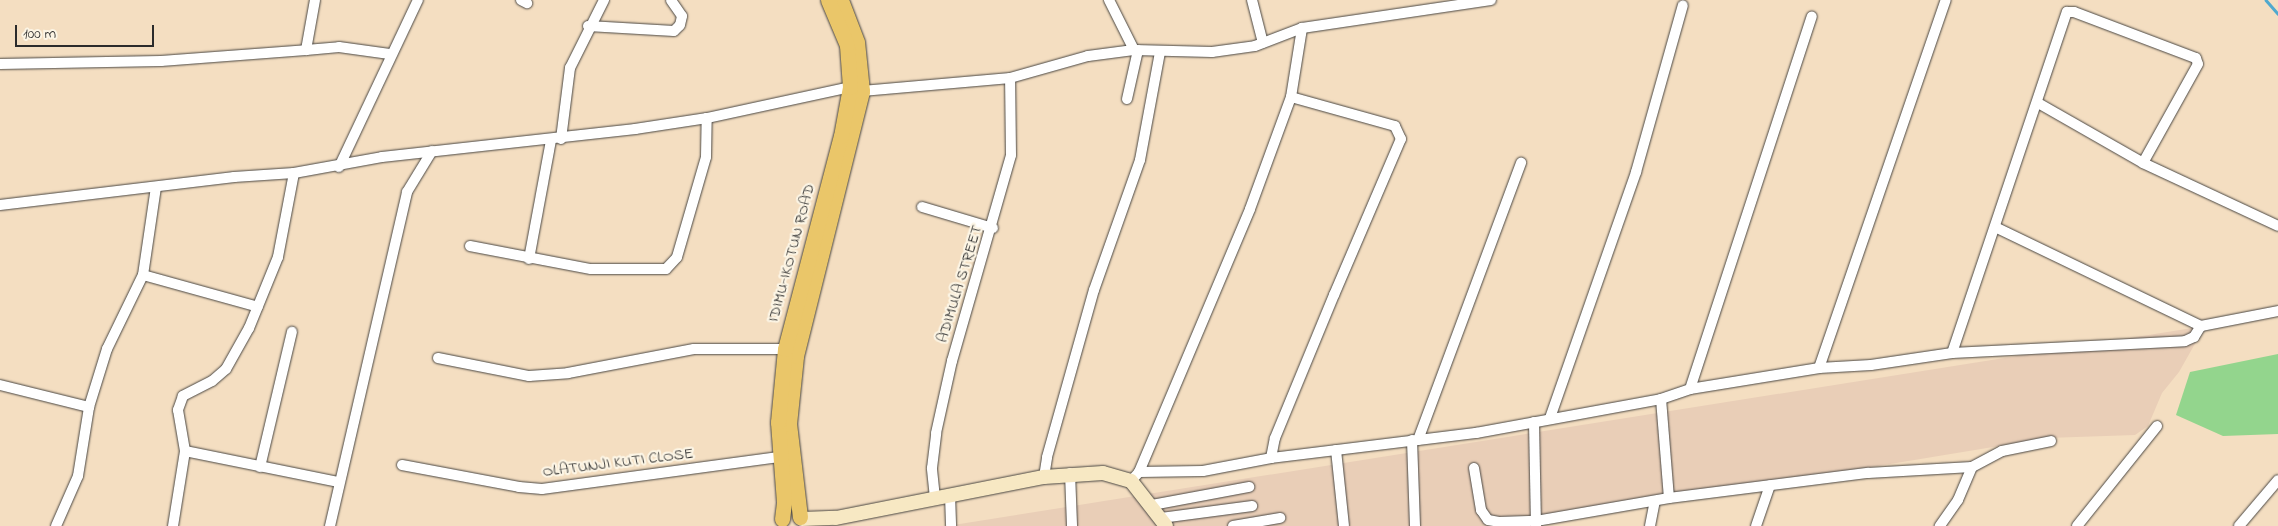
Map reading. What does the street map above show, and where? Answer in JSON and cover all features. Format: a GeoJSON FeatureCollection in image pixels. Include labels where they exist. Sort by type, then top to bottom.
{"type":"FeatureCollection","features":[{"type":"Feature","properties":{"kind":"main road","name":"IDIMU-IKOTUN ROAD"},"geometry":{"type":"LineString","coordinates":[[780,522],[784,502],[779,457],[779,413],[785,349],[841,136],[856,89],[846,45],[828,0]]}},
{"type":"Feature","properties":{"kind":"main road","name":"IDIMU-IKOTUN ROAD"},"geometry":{"type":"LineString","coordinates":[[802,521],[789,424],[796,356],[856,89],[857,42],[841,0]]}},
{"type":"Feature","properties":{"kind":"main road"},"geometry":{"type":"LineString","coordinates":[[780,522],[792,514],[802,521]]}},
{"type":"Feature","properties":{"kind":"street"},"geometry":{"type":"LineString","coordinates":[[306,50],[315,0]]}},
{"type":"Feature","properties":{"kind":"street"},"geometry":{"type":"LineString","coordinates":[[339,167],[390,54],[418,0]]}},
{"type":"Feature","properties":{"kind":"street"},"geometry":{"type":"LineString","coordinates":[[528,259],[556,140],[570,68],[588,26],[604,0]]}},
{"type":"Feature","properties":{"kind":"street"},"geometry":{"type":"LineString","coordinates":[[588,26],[674,31],[680,26],[682,16],[671,0]]}},
{"type":"Feature","properties":{"kind":"street"},"geometry":{"type":"LineString","coordinates":[[1109,0],[1136,50],[1127,99]]}},
{"type":"Feature","properties":{"kind":"street"},"geometry":{"type":"LineString","coordinates":[[1252,0],[1263,42]]}},
{"type":"Feature","properties":{"kind":"street"},"geometry":{"type":"LineString","coordinates":[[0,205],[294,173],[432,151],[556,140],[706,118],[856,89],[1010,78],[1088,56],[1136,50],[1212,52],[1263,42],[1302,28],[1491,0]]}},
{"type":"Feature","properties":{"kind":"street"},"geometry":{"type":"LineString","coordinates":[[1819,368],[1946,0]]}},
{"type":"Feature","properties":{"kind":"street"},"geometry":{"type":"LineString","coordinates":[[1550,418],[1636,172],[1683,5]]}},
{"type":"Feature","properties":{"kind":"street"},"geometry":{"type":"LineString","coordinates":[[1952,353],[2018,154],[2038,103],[2067,12],[2074,12],[2196,58],[2198,64],[2143,163]]}},
{"type":"Feature","properties":{"kind":"street"},"geometry":{"type":"LineString","coordinates":[[1690,389],[1812,16]]}},
{"type":"Feature","properties":{"kind":"street"},"geometry":{"type":"LineString","coordinates":[[1135,477],[1250,209],[1291,97],[1302,28]]}},
{"type":"Feature","properties":{"kind":"street"},"geometry":{"type":"LineString","coordinates":[[0,64],[161,61],[339,48],[390,54]]}},
{"type":"Feature","properties":{"kind":"street"},"geometry":{"type":"LineString","coordinates":[[1044,477],[1047,457],[1094,290],[1140,160],[1160,52]]}},
{"type":"Feature","properties":{"kind":"street","name":"ADIMULA STREET"},"geometry":{"type":"LineString","coordinates":[[935,498],[932,468],[936,433],[952,362],[993,228],[1011,155],[1010,78]]}},
{"type":"Feature","properties":{"kind":"street"},"geometry":{"type":"LineString","coordinates":[[1271,458],[1276,438],[1326,312],[1401,139],[1395,126],[1291,97]]}},
{"type":"Feature","properties":{"kind":"street"},"geometry":{"type":"LineString","coordinates":[[2038,103],[2143,163],[2278,226]]}},
{"type":"Feature","properties":{"kind":"street"},"geometry":{"type":"LineString","coordinates":[[470,246],[528,259],[591,269],[666,269],[672,264],[706,157],[706,118]]}},
{"type":"Feature","properties":{"kind":"street"},"geometry":{"type":"LineString","coordinates":[[330,526],[407,192],[432,151]]}},
{"type":"Feature","properties":{"kind":"street"},"geometry":{"type":"LineString","coordinates":[[1416,526],[1415,440],[1521,164]]}},
{"type":"Feature","properties":{"kind":"street"},"geometry":{"type":"LineString","coordinates":[[173,526],[185,451],[179,402],[182,396],[212,381],[226,369],[258,307],[282,243],[294,173]]}},
{"type":"Feature","properties":{"kind":"street"},"geometry":{"type":"LineString","coordinates":[[56,526],[78,476],[89,407],[115,328],[143,275],[156,187]]}},
{"type":"Feature","properties":{"kind":"street"},"geometry":{"type":"LineString","coordinates":[[922,207],[993,228]]}},
{"type":"Feature","properties":{"kind":"street"},"geometry":{"type":"LineString","coordinates":[[1995,227],[2201,326],[2278,311]]}},
{"type":"Feature","properties":{"kind":"street"},"geometry":{"type":"LineString","coordinates":[[143,275],[258,307]]}},
{"type":"Feature","properties":{"kind":"street"},"geometry":{"type":"LineString","coordinates":[[802,521],[836,518],[1070,473],[1116,474],[1135,477],[1203,471],[1271,458],[1415,440],[1534,422],[1662,399],[1690,389],[1819,368],[1870,365],[1952,353],[2185,341],[2194,337],[2201,326]]}},
{"type":"Feature","properties":{"kind":"street"},"geometry":{"type":"LineString","coordinates":[[260,467],[292,332]]}},
{"type":"Feature","properties":{"kind":"street"},"geometry":{"type":"LineString","coordinates":[[438,358],[529,376],[568,373],[694,349],[785,349]]}},
{"type":"Feature","properties":{"kind":"street"},"geometry":{"type":"LineString","coordinates":[[0,385],[89,407]]}},
{"type":"Feature","properties":{"kind":"street"},"geometry":{"type":"LineString","coordinates":[[1662,399],[1668,498]]}},
{"type":"Feature","properties":{"kind":"street"},"geometry":{"type":"LineString","coordinates":[[1534,422],[1536,523]]}},
{"type":"Feature","properties":{"kind":"street"},"geometry":{"type":"LineString","coordinates":[[2077,526],[2157,426]]}},
{"type":"Feature","properties":{"kind":"street"},"geometry":{"type":"LineString","coordinates":[[1474,468],[1481,510],[1488,520],[1536,523],[1668,498],[1868,473],[1972,467],[2002,451],[2051,441]]}},
{"type":"Feature","properties":{"kind":"street"},"geometry":{"type":"LineString","coordinates":[[1336,450],[1344,526]]}},
{"type":"Feature","properties":{"kind":"street"},"geometry":{"type":"LineString","coordinates":[[185,451],[340,482]]}},
{"type":"Feature","properties":{"kind":"street","name":"OLATUNJI KUTI CLOSE"},"geometry":{"type":"LineString","coordinates":[[402,465],[519,488],[542,488],[779,457]]}},
{"type":"Feature","properties":{"kind":"street"},"geometry":{"type":"LineString","coordinates":[[1940,526],[1958,500],[1972,467]]}},
{"type":"Feature","properties":{"kind":"street"},"geometry":{"type":"LineString","coordinates":[[1070,473],[1072,526]]}},
{"type":"Feature","properties":{"kind":"street"},"geometry":{"type":"LineString","coordinates":[[1135,477],[1164,522],[1252,506]]}},
{"type":"Feature","properties":{"kind":"street"},"geometry":{"type":"LineString","coordinates":[[2239,526],[2278,480]]}},
{"type":"Feature","properties":{"kind":"street"},"geometry":{"type":"LineString","coordinates":[[1756,526],[1770,485]]}},
{"type":"Feature","properties":{"kind":"street"},"geometry":{"type":"LineString","coordinates":[[1152,505],[1249,487]]}},
{"type":"Feature","properties":{"kind":"street"},"geometry":{"type":"LineString","coordinates":[[950,495],[951,526]]}},
{"type":"Feature","properties":{"kind":"street"},"geometry":{"type":"LineString","coordinates":[[1650,526],[1655,501]]}},
{"type":"Feature","properties":{"kind":"street"},"geometry":{"type":"LineString","coordinates":[[821,526],[836,518]]}},
{"type":"Feature","properties":{"kind":"street"},"geometry":{"type":"LineString","coordinates":[[1233,526],[1280,518]]}},
{"type":"Feature","properties":{"kind":"shaded area"},"geometry":{"type":"Polygon","coordinates":[[[2205,326],[2179,372],[2162,393],[2148,426],[2135,435],[2047,438],[1516,526],[947,526],[2205,326]]]}},
{"type":"Feature","properties":{"kind":"green space"},"geometry":{"type":"Polygon","coordinates":[[[2278,354],[2278,434],[2223,436],[2176,415],[2190,372],[2278,354]]]}},
{"type":"Feature","properties":{"kind":"waterway"},"geometry":{"type":"LineString","coordinates":[[2266,0],[2278,14]]}}]}
